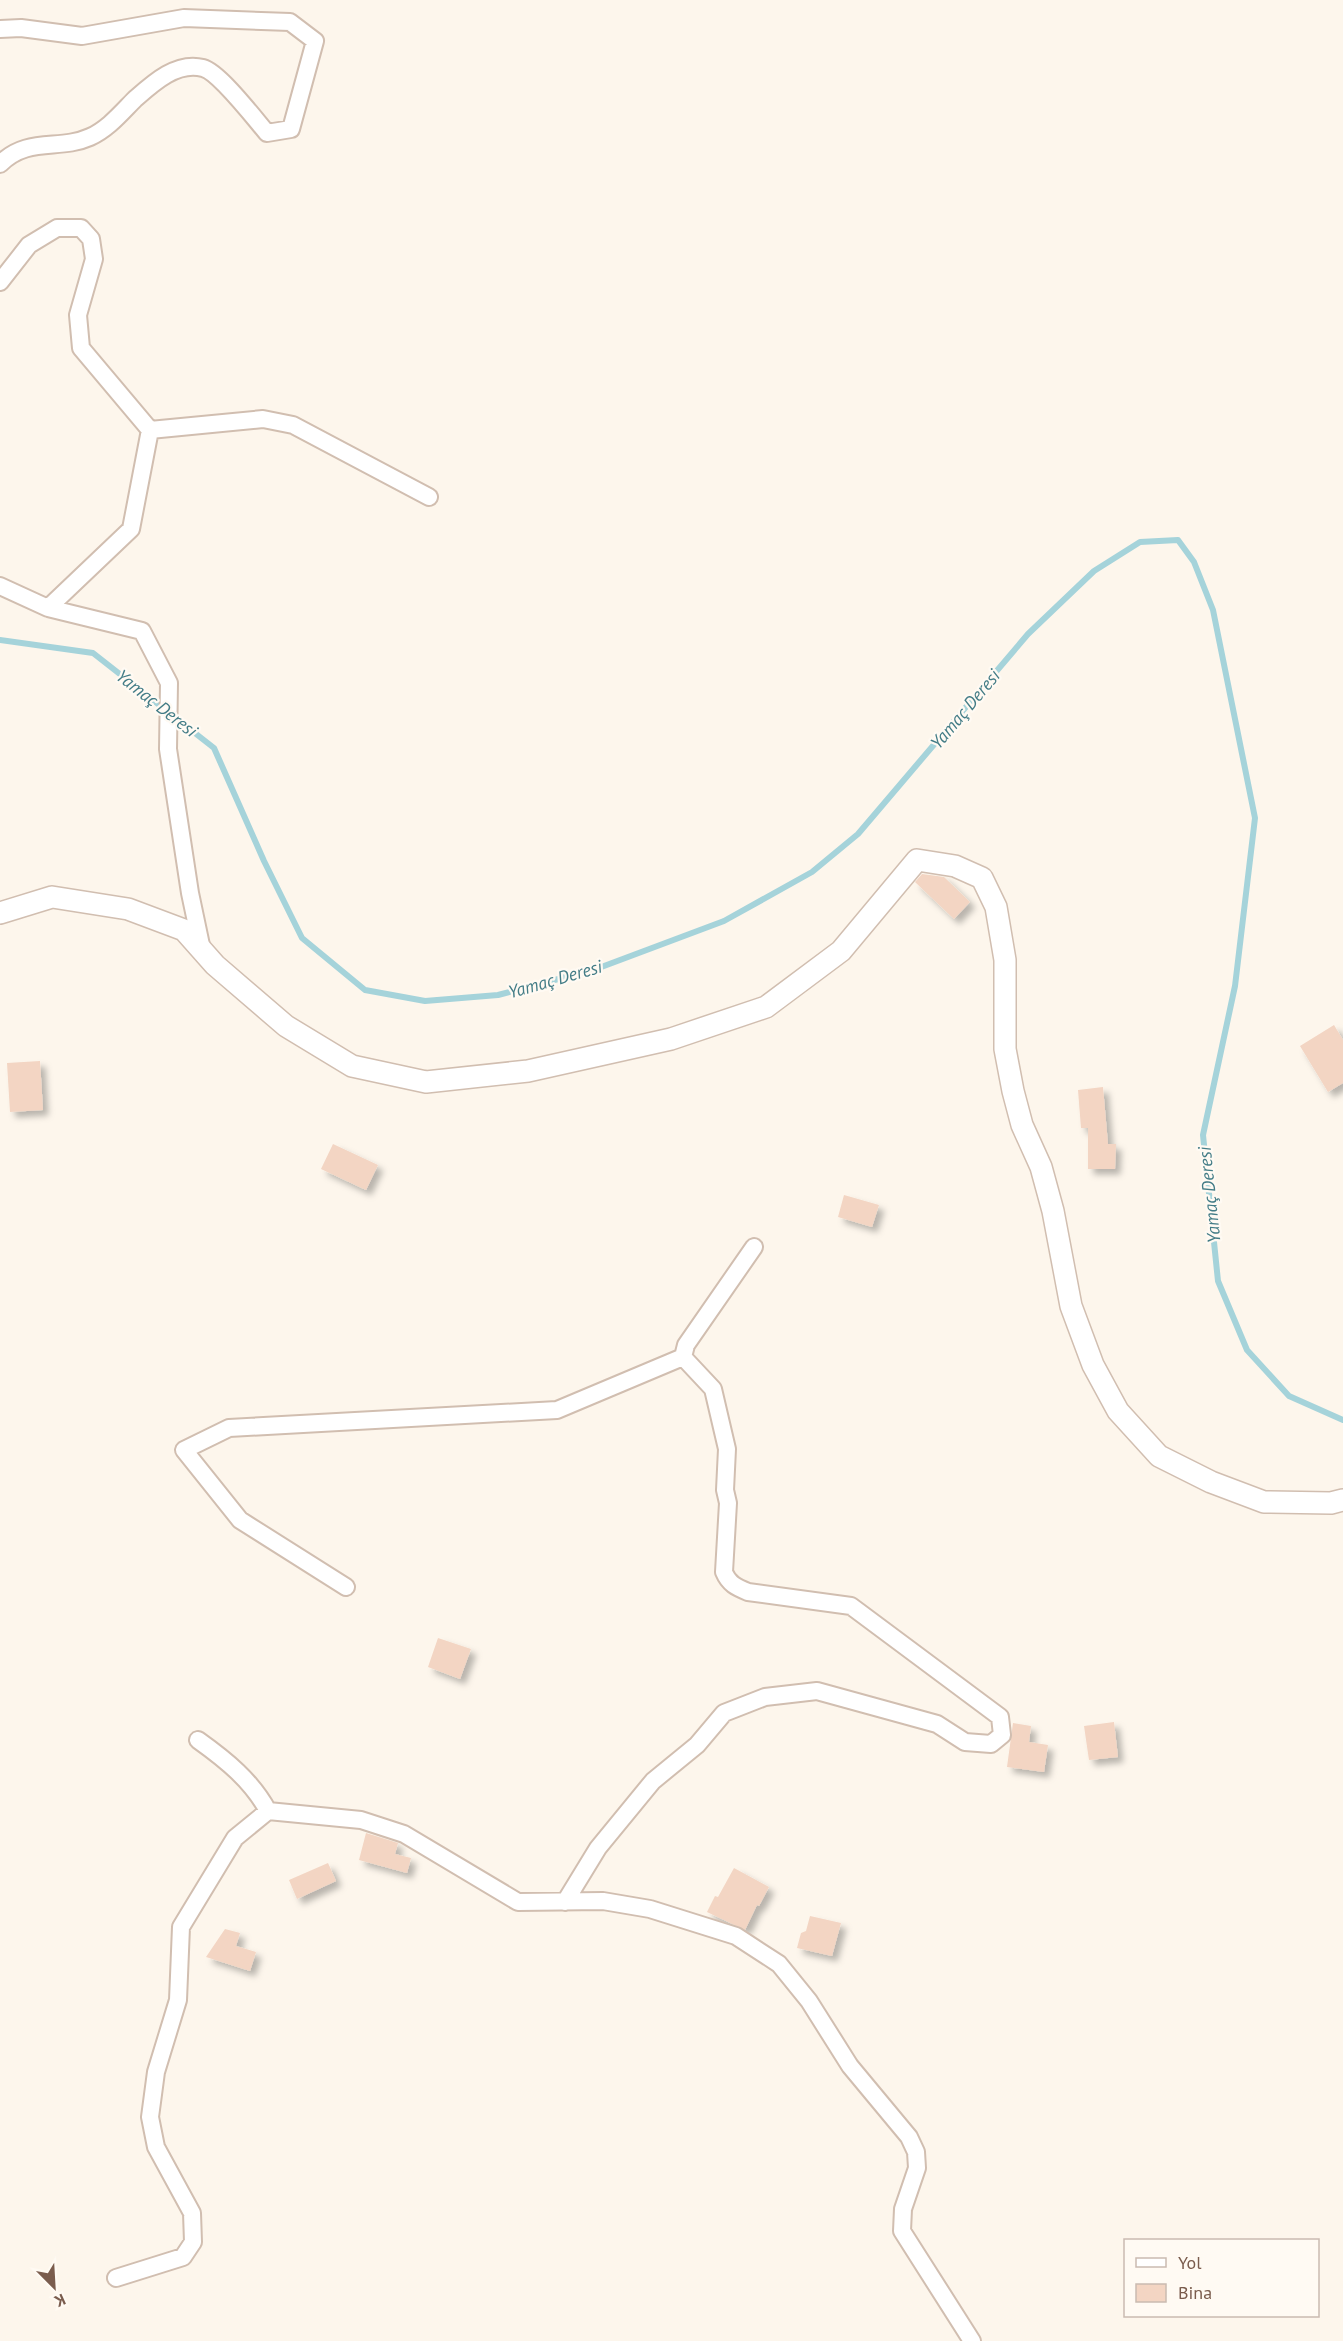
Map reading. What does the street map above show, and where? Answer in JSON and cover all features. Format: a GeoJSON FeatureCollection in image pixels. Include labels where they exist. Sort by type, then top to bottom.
{"type":"FeatureCollection","features":[{"type":"Feature","properties":{"kind":"street"},"geometry":{"type":"LineString","coordinates":[[0,29],[21,28],[82,36],[184,18],[290,22],[315,41],[291,129],[267,133],[215,75],[204,68],[181,68],[152,84],[101,132],[82,141],[34,145],[9,154],[0,164]]}},
{"type":"Feature","properties":{"kind":"street"},"geometry":{"type":"LineString","coordinates":[[0,282],[29,245],[57,228],[81,228],[91,239],[94,258],[78,315],[81,348],[150,430]]}},
{"type":"Feature","properties":{"kind":"street"},"geometry":{"type":"LineString","coordinates":[[150,430],[263,419],[293,425],[429,497]]}},
{"type":"Feature","properties":{"kind":"street"},"geometry":{"type":"LineString","coordinates":[[48,608],[131,529],[150,430]]}},
{"type":"Feature","properties":{"kind":"street"},"geometry":{"type":"LineString","coordinates":[[0,586],[48,608],[142,631],[170,684],[168,749],[190,893],[202,951]]}},
{"type":"Feature","properties":{"kind":"street"},"geometry":{"type":"LineString","coordinates":[[0,913],[52,897],[128,909],[184,930],[215,965],[286,1026],[352,1066],[426,1082],[528,1071],[671,1039],[766,1007],[841,951],[917,860],[955,866],[982,878],[996,907],[1005,960],[1005,1049],[1013,1091],[1022,1125],[1041,1167],[1053,1211],[1071,1306],[1093,1365],[1118,1411],[1159,1455],[1211,1482],[1264,1502],[1331,1503],[1343,1500]]}},
{"type":"Feature","properties":{"kind":"street"},"geometry":{"type":"LineString","coordinates":[[683,1357],[686,1345],[754,1247]]}},
{"type":"Feature","properties":{"kind":"street"},"geometry":{"type":"LineString","coordinates":[[346,1587],[240,1520],[184,1450],[229,1428],[557,1410],[683,1357]]}},
{"type":"Feature","properties":{"kind":"street"},"geometry":{"type":"LineString","coordinates":[[565,1902],[598,1848],[653,1781],[698,1745],[724,1713],[765,1697],[817,1691],[937,1724],[964,1742],[992,1744],[1002,1735],[1000,1717],[851,1606],[748,1592],[735,1587],[727,1580],[724,1572],[728,1503],[725,1490],[727,1449],[713,1389],[683,1357]]}},
{"type":"Feature","properties":{"kind":"street"},"geometry":{"type":"LineString","coordinates":[[198,1740],[230,1763],[260,1797],[268,1811]]}},
{"type":"Feature","properties":{"kind":"street"},"geometry":{"type":"LineString","coordinates":[[116,2278],[183,2257],[193,2242],[192,2213],[156,2147],[150,2117],[156,2072],[178,2000],[181,1927],[235,1838],[268,1811],[361,1820],[404,1834],[518,1902],[603,1901],[650,1909],[736,1936],[779,1964],[809,2001],[850,2066],[909,2137],[916,2152],[917,2168],[903,2209],[902,2231],[972,2341]]}},
{"type":"Feature","properties":{"kind":"building"},"geometry":{"type":"Polygon","coordinates":[[[922,874],[944,877],[970,902],[954,919],[915,882],[922,874]]]}},
{"type":"Feature","properties":{"kind":"building"},"geometry":{"type":"Polygon","coordinates":[[[1334,1025],[1343,1040],[1343,1083],[1328,1092],[1300,1046],[1334,1025]]]}},
{"type":"Feature","properties":{"kind":"building"},"geometry":{"type":"Polygon","coordinates":[[[40,1061],[43,1110],[10,1112],[7,1063],[40,1061]]]}},
{"type":"Feature","properties":{"kind":"building"},"geometry":{"type":"Polygon","coordinates":[[[1103,1087],[1108,1144],[1116,1144],[1115,1169],[1088,1169],[1088,1128],[1081,1128],[1078,1090],[1103,1087]]]}},
{"type":"Feature","properties":{"kind":"building"},"geometry":{"type":"Polygon","coordinates":[[[333,1144],[378,1165],[366,1190],[321,1169],[333,1144]]]}},
{"type":"Feature","properties":{"kind":"building"},"geometry":{"type":"Polygon","coordinates":[[[844,1195],[879,1205],[872,1227],[838,1217],[844,1195]]]}},
{"type":"Feature","properties":{"kind":"building"},"geometry":{"type":"Polygon","coordinates":[[[438,1638],[471,1649],[460,1679],[428,1667],[438,1638]]]}},
{"type":"Feature","properties":{"kind":"building"},"geometry":{"type":"Polygon","coordinates":[[[1114,1722],[1118,1757],[1089,1760],[1084,1726],[1114,1722]]]}},
{"type":"Feature","properties":{"kind":"building"},"geometry":{"type":"Polygon","coordinates":[[[1013,1723],[1031,1726],[1029,1742],[1048,1745],[1044,1772],[1007,1767],[1013,1723]]]}},
{"type":"Feature","properties":{"kind":"building"},"geometry":{"type":"Polygon","coordinates":[[[366,1833],[398,1843],[395,1854],[411,1858],[407,1873],[359,1860],[366,1833]]]}},
{"type":"Feature","properties":{"kind":"building"},"geometry":{"type":"Polygon","coordinates":[[[328,1863],[336,1881],[297,1899],[289,1880],[328,1863]]]}},
{"type":"Feature","properties":{"kind":"building"},"geometry":{"type":"Polygon","coordinates":[[[734,1868],[769,1887],[745,1930],[707,1912],[734,1868]]]}},
{"type":"Feature","properties":{"kind":"building"},"geometry":{"type":"Polygon","coordinates":[[[810,1916],[841,1923],[832,1956],[797,1948],[801,1933],[806,1931],[810,1916]]]}},
{"type":"Feature","properties":{"kind":"building"},"geometry":{"type":"Polygon","coordinates":[[[225,1929],[240,1933],[236,1946],[256,1952],[250,1971],[206,1957],[225,1929]]]}},
{"type":"Feature","properties":{"kind":"waterway","name":"Yamaç Deresi"},"geometry":{"type":"LineString","coordinates":[[0,640],[93,653],[214,748],[264,861],[302,938],[365,990],[425,1001],[498,995],[596,969],[724,921],[812,872],[858,834],[1028,634],[1094,571],[1140,542],[1178,540],[1194,562],[1213,610],[1255,818],[1235,986],[1203,1135],[1218,1281],[1247,1350],[1289,1396],[1343,1420]]}}]}
